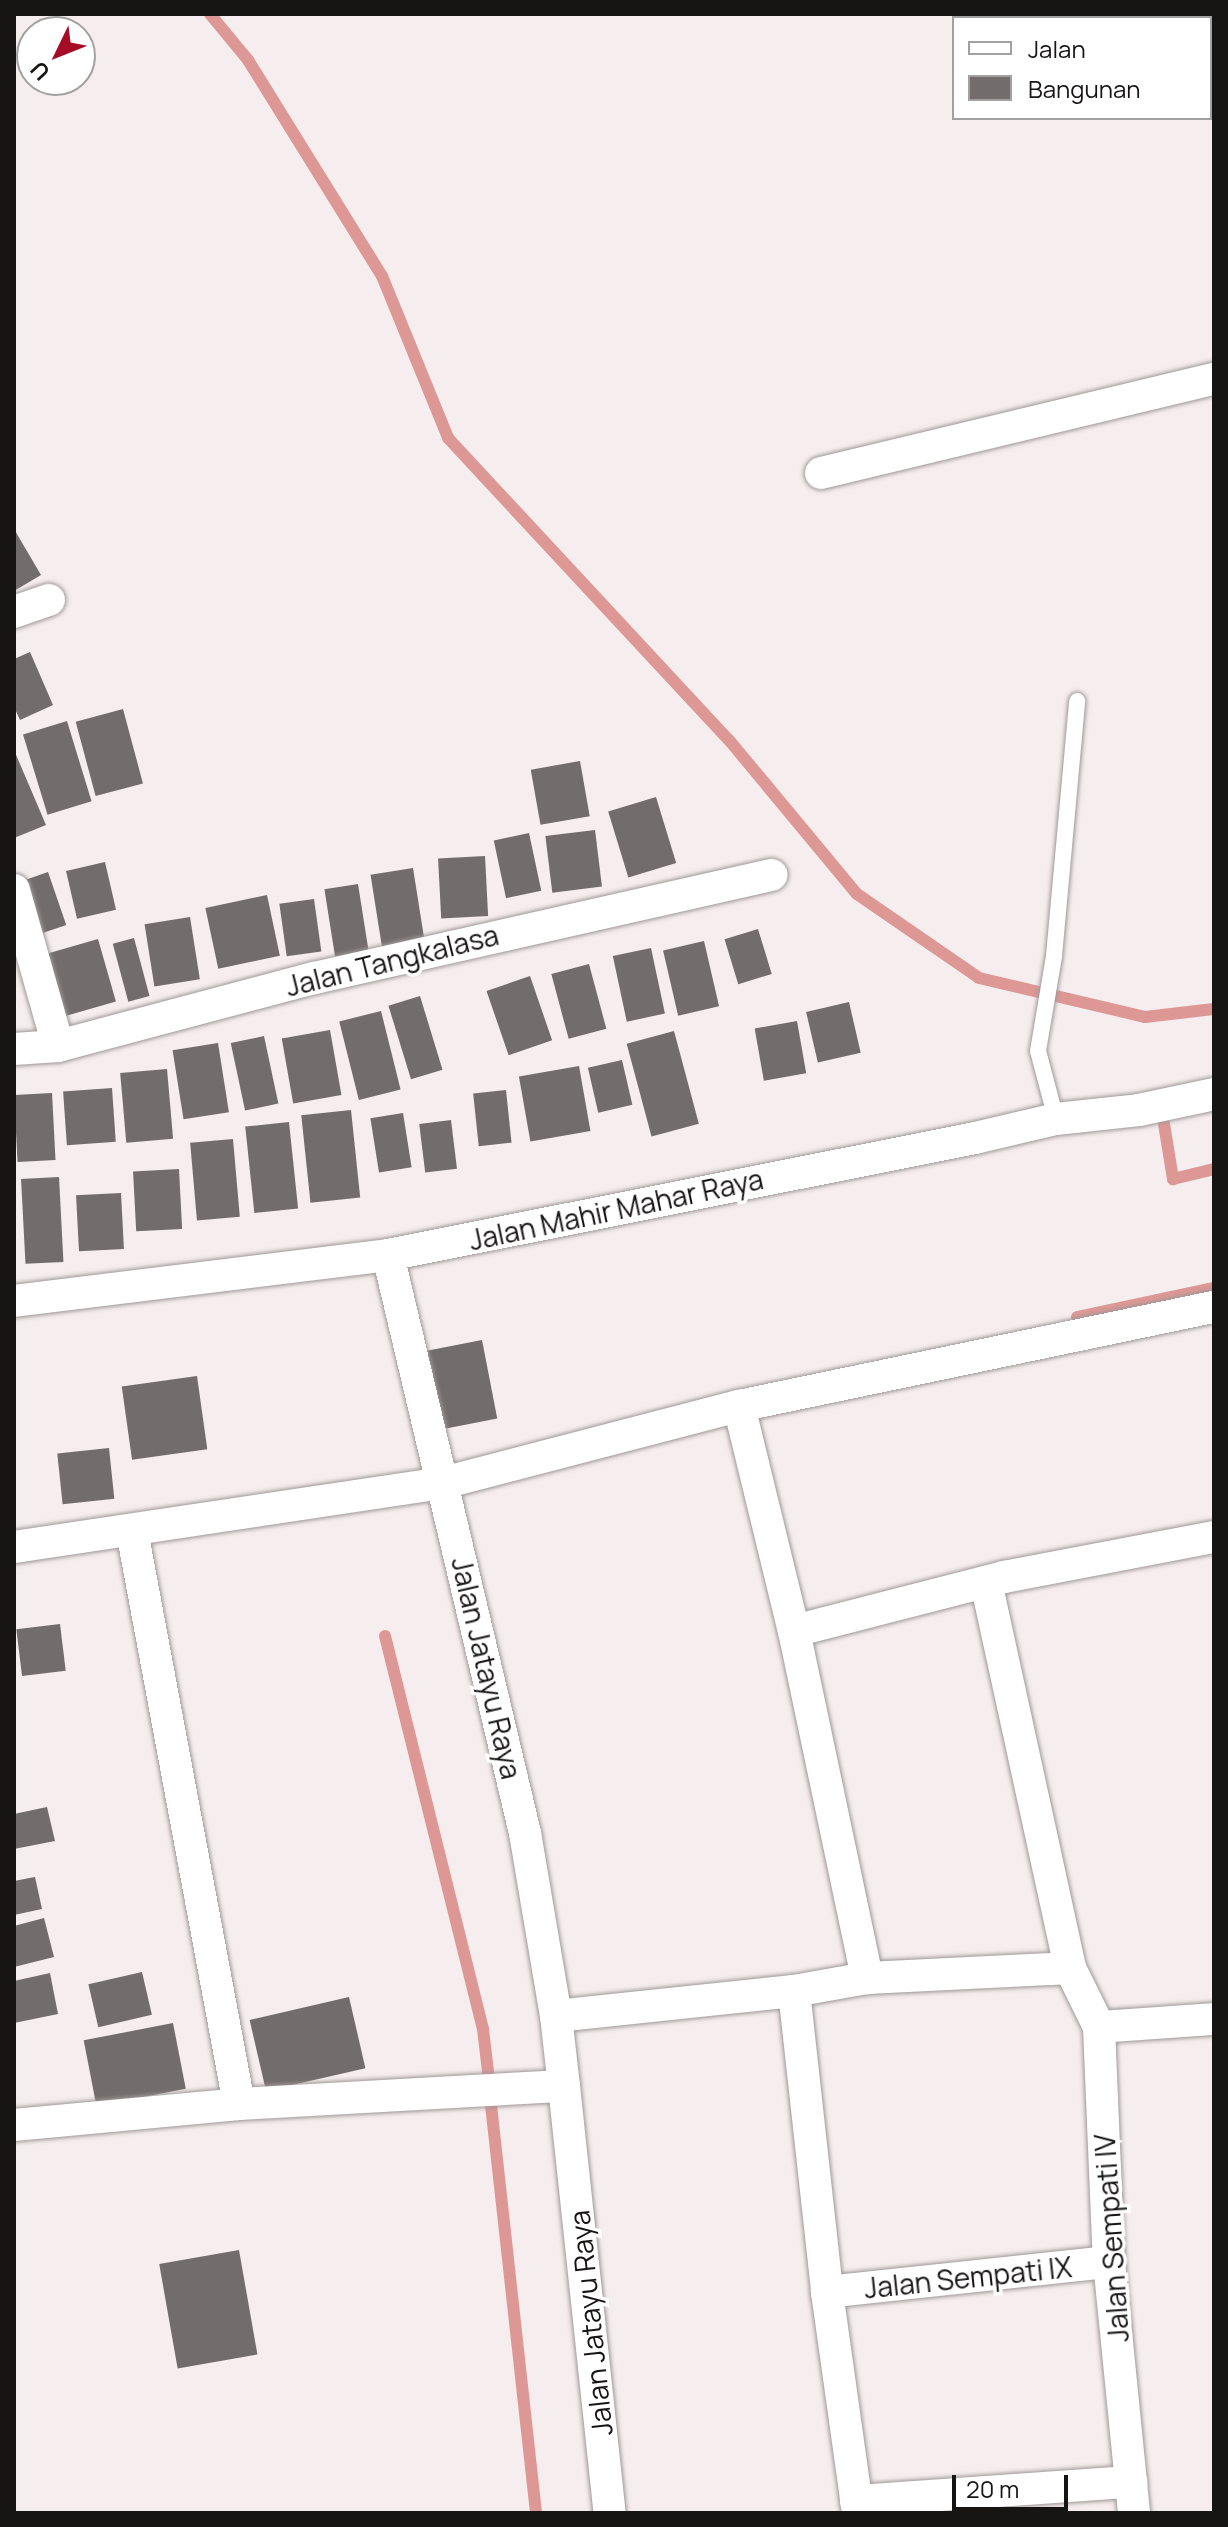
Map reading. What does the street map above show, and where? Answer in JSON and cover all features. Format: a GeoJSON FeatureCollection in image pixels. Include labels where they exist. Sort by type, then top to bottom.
{"type":"FeatureCollection","features":[{"type":"Feature","properties":{"kind":"street"},"geometry":{"type":"LineString","coordinates":[[821,473],[1214,379]]}},
{"type":"Feature","properties":{"kind":"street"},"geometry":{"type":"LineString","coordinates":[[14,612],[49,600]]}},
{"type":"Feature","properties":{"kind":"street","name":"Jalan Tangkalasa"},"geometry":{"type":"LineString","coordinates":[[14,1049],[58,1046],[329,975],[772,875]]}},
{"type":"Feature","properties":{"kind":"street"},"geometry":{"type":"LineString","coordinates":[[14,890],[58,1046]]}},
{"type":"Feature","properties":{"kind":"street","name":"Jalan Mahir Mahar Raya"},"geometry":{"type":"LineString","coordinates":[[14,1301],[388,1255],[975,1138],[1056,1119],[1139,1110],[1214,1094]]}},
{"type":"Feature","properties":{"kind":"street","name":"Jalan Jatayu Raya"},"geometry":{"type":"LineString","coordinates":[[388,1255],[525,1833],[556,2016],[610,2513]]}},
{"type":"Feature","properties":{"kind":"street"},"geometry":{"type":"LineString","coordinates":[[14,1547],[443,1483],[739,1406],[1214,1307]]}},
{"type":"Feature","properties":{"kind":"street"},"geometry":{"type":"LineString","coordinates":[[739,1406],[794,1631],[867,1978]]}},
{"type":"Feature","properties":{"kind":"street"},"geometry":{"type":"LineString","coordinates":[[132,1531],[239,2104]]}},
{"type":"Feature","properties":{"kind":"street"},"geometry":{"type":"LineString","coordinates":[[794,1631],[986,1582],[1214,1537]]}},
{"type":"Feature","properties":{"kind":"street","name":"Jalan Sempati IV"},"geometry":{"type":"LineString","coordinates":[[986,1582],[1070,1968],[1099,2027],[1109,2262],[1133,2497]]}},
{"type":"Feature","properties":{"kind":"street"},"geometry":{"type":"LineString","coordinates":[[556,2016],[794,1991],[867,1978],[1070,1968]]}},
{"type":"Feature","properties":{"kind":"street"},"geometry":{"type":"LineString","coordinates":[[794,1991],[827,2292],[857,2507],[1133,2497]]}},
{"type":"Feature","properties":{"kind":"street"},"geometry":{"type":"LineString","coordinates":[[1099,2027],[1214,2019]]}},
{"type":"Feature","properties":{"kind":"street"},"geometry":{"type":"LineString","coordinates":[[14,2125],[239,2104],[564,2086]]}},
{"type":"Feature","properties":{"kind":"street","name":"Jalan Sempati IX"},"geometry":{"type":"LineString","coordinates":[[827,2292],[1109,2262]]}},
{"type":"Feature","properties":{"kind":"lane"},"geometry":{"type":"LineString","coordinates":[[1056,1119],[1038,1051],[1054,956],[1077,701]]}},
{"type":"Feature","properties":{"kind":"building"},"geometry":{"type":"Polygon","coordinates":[[[14,529],[41,575],[14,591],[14,529]]]}},
{"type":"Feature","properties":{"kind":"building"},"geometry":{"type":"Polygon","coordinates":[[[30,652],[53,705],[20,720],[14,707],[14,659],[30,652]]]}},
{"type":"Feature","properties":{"kind":"building"},"geometry":{"type":"Polygon","coordinates":[[[123,709],[143,783],[96,796],[76,722],[123,709]]]}},
{"type":"Feature","properties":{"kind":"building"},"geometry":{"type":"Polygon","coordinates":[[[67,721],[92,801],[48,815],[23,734],[67,721]]]}},
{"type":"Feature","properties":{"kind":"building"},"geometry":{"type":"Polygon","coordinates":[[[14,750],[46,825],[14,838],[14,750]]]}},
{"type":"Feature","properties":{"kind":"building"},"geometry":{"type":"Polygon","coordinates":[[[580,761],[590,816],[540,825],[531,770],[580,761]]]}},
{"type":"Feature","properties":{"kind":"building"},"geometry":{"type":"Polygon","coordinates":[[[656,797],[676,863],[628,878],[608,812],[656,797]]]}},
{"type":"Feature","properties":{"kind":"building"},"geometry":{"type":"Polygon","coordinates":[[[595,830],[602,887],[552,893],[545,836],[595,830]]]}},
{"type":"Feature","properties":{"kind":"building"},"geometry":{"type":"Polygon","coordinates":[[[529,833],[541,891],[506,898],[494,840],[529,833]]]}},
{"type":"Feature","properties":{"kind":"building"},"geometry":{"type":"Polygon","coordinates":[[[485,856],[488,916],[441,918],[438,858],[485,856]]]}},
{"type":"Feature","properties":{"kind":"building"},"geometry":{"type":"Polygon","coordinates":[[[105,862],[116,910],[77,919],[66,871],[105,862]]]}},
{"type":"Feature","properties":{"kind":"building"},"geometry":{"type":"Polygon","coordinates":[[[413,868],[425,942],[382,949],[371,875],[413,868]]]}},
{"type":"Feature","properties":{"kind":"building"},"geometry":{"type":"Polygon","coordinates":[[[48,872],[66,925],[33,936],[15,883],[48,872]]]}},
{"type":"Feature","properties":{"kind":"building"},"geometry":{"type":"Polygon","coordinates":[[[358,884],[369,951],[335,956],[324,889],[358,884]]]}},
{"type":"Feature","properties":{"kind":"building"},"geometry":{"type":"Polygon","coordinates":[[[267,895],[280,956],[218,969],[205,908],[267,895]]]}},
{"type":"Feature","properties":{"kind":"building"},"geometry":{"type":"Polygon","coordinates":[[[314,899],[321,951],[287,956],[279,904],[314,899]]]}},
{"type":"Feature","properties":{"kind":"building"},"geometry":{"type":"Polygon","coordinates":[[[190,917],[200,979],[154,986],[145,924],[190,917]]]}},
{"type":"Feature","properties":{"kind":"building"},"geometry":{"type":"Polygon","coordinates":[[[758,929],[772,974],[738,984],[725,939],[758,929]]]}},
{"type":"Feature","properties":{"kind":"building"},"geometry":{"type":"Polygon","coordinates":[[[134,938],[150,996],[128,1002],[113,944],[134,938]]]}},
{"type":"Feature","properties":{"kind":"building"},"geometry":{"type":"Polygon","coordinates":[[[98,939],[116,1001],[62,1017],[44,954],[98,939]]]}},
{"type":"Feature","properties":{"kind":"building"},"geometry":{"type":"Polygon","coordinates":[[[704,941],[719,1006],[678,1016],[663,950],[704,941]]]}},
{"type":"Feature","properties":{"kind":"building"},"geometry":{"type":"Polygon","coordinates":[[[651,948],[665,1014],[627,1022],[613,956],[651,948]]]}},
{"type":"Feature","properties":{"kind":"building"},"geometry":{"type":"Polygon","coordinates":[[[589,964],[606,1029],[569,1039],[551,974],[589,964]]]}},
{"type":"Feature","properties":{"kind":"building"},"geometry":{"type":"Polygon","coordinates":[[[530,976],[552,1040],[509,1055],[487,991],[530,976]]]}},
{"type":"Feature","properties":{"kind":"building"},"geometry":{"type":"Polygon","coordinates":[[[420,996],[443,1070],[411,1079],[388,1006],[420,996]]]}},
{"type":"Feature","properties":{"kind":"building"},"geometry":{"type":"Polygon","coordinates":[[[849,1002],[861,1053],[818,1063],[806,1012],[849,1002]]]}},
{"type":"Feature","properties":{"kind":"building"},"geometry":{"type":"Polygon","coordinates":[[[381,1011],[401,1090],[359,1100],[339,1021],[381,1011]]]}},
{"type":"Feature","properties":{"kind":"building"},"geometry":{"type":"Polygon","coordinates":[[[797,1021],[806,1073],[764,1081],[755,1028],[797,1021]]]}},
{"type":"Feature","properties":{"kind":"building"},"geometry":{"type":"Polygon","coordinates":[[[330,1030],[341,1095],[293,1104],[282,1039],[330,1030]]]}},
{"type":"Feature","properties":{"kind":"building"},"geometry":{"type":"Polygon","coordinates":[[[674,1031],[699,1124],[652,1136],[627,1044],[674,1031]]]}},
{"type":"Feature","properties":{"kind":"building"},"geometry":{"type":"Polygon","coordinates":[[[264,1036],[278,1103],[245,1111],[231,1043],[264,1036]]]}},
{"type":"Feature","properties":{"kind":"building"},"geometry":{"type":"Polygon","coordinates":[[[218,1043],[229,1112],[184,1119],[173,1050],[218,1043]]]}},
{"type":"Feature","properties":{"kind":"building"},"geometry":{"type":"Polygon","coordinates":[[[622,1060],[632,1105],[598,1113],[588,1068],[622,1060]]]}},
{"type":"Feature","properties":{"kind":"building"},"geometry":{"type":"Polygon","coordinates":[[[579,1066],[590,1131],[530,1142],[519,1077],[579,1066]]]}},
{"type":"Feature","properties":{"kind":"building"},"geometry":{"type":"Polygon","coordinates":[[[167,1069],[173,1139],[126,1143],[120,1073],[167,1069]]]}},
{"type":"Feature","properties":{"kind":"building"},"geometry":{"type":"Polygon","coordinates":[[[112,1088],[116,1142],[67,1145],[63,1091],[112,1088]]]}},
{"type":"Feature","properties":{"kind":"building"},"geometry":{"type":"Polygon","coordinates":[[[506,1090],[512,1143],[479,1146],[473,1093],[506,1090]]]}},
{"type":"Feature","properties":{"kind":"building"},"geometry":{"type":"Polygon","coordinates":[[[52,1093],[56,1160],[18,1162],[14,1095],[52,1093]]]}},
{"type":"Feature","properties":{"kind":"building"},"geometry":{"type":"Polygon","coordinates":[[[351,1110],[360,1198],[310,1203],[301,1115],[351,1110]]]}},
{"type":"Feature","properties":{"kind":"building"},"geometry":{"type":"Polygon","coordinates":[[[403,1113],[412,1167],[379,1172],[370,1118],[403,1113]]]}},
{"type":"Feature","properties":{"kind":"building"},"geometry":{"type":"Polygon","coordinates":[[[451,1120],[457,1169],[425,1173],[419,1124],[451,1120]]]}},
{"type":"Feature","properties":{"kind":"building"},"geometry":{"type":"Polygon","coordinates":[[[289,1122],[298,1209],[254,1213],[245,1127],[289,1122]]]}},
{"type":"Feature","properties":{"kind":"building"},"geometry":{"type":"Polygon","coordinates":[[[233,1139],[240,1217],[197,1220],[190,1143],[233,1139]]]}},
{"type":"Feature","properties":{"kind":"building"},"geometry":{"type":"Polygon","coordinates":[[[179,1169],[182,1229],[136,1231],[133,1171],[179,1169]]]}},
{"type":"Feature","properties":{"kind":"building"},"geometry":{"type":"Polygon","coordinates":[[[59,1177],[63,1262],[26,1264],[21,1179],[59,1177]]]}},
{"type":"Feature","properties":{"kind":"building"},"geometry":{"type":"Polygon","coordinates":[[[121,1193],[124,1249],[79,1251],[76,1195],[121,1193]]]}},
{"type":"Feature","properties":{"kind":"building"},"geometry":{"type":"Polygon","coordinates":[[[482,1340],[497,1419],[438,1430],[423,1351],[482,1340]]]}},
{"type":"Feature","properties":{"kind":"building"},"geometry":{"type":"Polygon","coordinates":[[[197,1376],[207,1449],[132,1460],[122,1387],[197,1376]]]}},
{"type":"Feature","properties":{"kind":"building"},"geometry":{"type":"Polygon","coordinates":[[[109,1448],[114,1499],[63,1504],[57,1453],[109,1448]]]}},
{"type":"Feature","properties":{"kind":"building"},"geometry":{"type":"Polygon","coordinates":[[[60,1624],[66,1671],[22,1676],[16,1629],[60,1624]]]}},
{"type":"Feature","properties":{"kind":"building"},"geometry":{"type":"Polygon","coordinates":[[[47,1807],[55,1841],[14,1849],[14,1814],[47,1807]]]}},
{"type":"Feature","properties":{"kind":"building"},"geometry":{"type":"Polygon","coordinates":[[[35,1877],[42,1909],[14,1915],[14,1881],[35,1877]]]}},
{"type":"Feature","properties":{"kind":"building"},"geometry":{"type":"Polygon","coordinates":[[[44,1918],[54,1957],[14,1967],[14,1926],[44,1918]]]}},
{"type":"Feature","properties":{"kind":"building"},"geometry":{"type":"Polygon","coordinates":[[[142,1972],[152,2015],[98,2027],[88,1984],[142,1972]]]}},
{"type":"Feature","properties":{"kind":"building"},"geometry":{"type":"Polygon","coordinates":[[[50,1973],[58,2014],[14,2023],[14,1981],[50,1973]]]}},
{"type":"Feature","properties":{"kind":"building"},"geometry":{"type":"Polygon","coordinates":[[[349,1997],[365,2068],[266,2091],[250,2020],[349,1997]]]}},
{"type":"Feature","properties":{"kind":"building"},"geometry":{"type":"Polygon","coordinates":[[[173,2023],[186,2089],[96,2106],[84,2040],[173,2023]]]}},
{"type":"Feature","properties":{"kind":"building"},"geometry":{"type":"Polygon","coordinates":[[[239,2250],[257,2354],[178,2368],[159,2264],[239,2250]]]}},
{"type":"Feature","properties":{"kind":"waterway"},"geometry":{"type":"LineString","coordinates":[[210,14],[248,60],[382,276],[448,438],[729,740],[857,894],[979,978],[1145,1017],[1214,1009]]}},
{"type":"Feature","properties":{"kind":"waterway"},"geometry":{"type":"LineString","coordinates":[[1164,1124],[1173,1179],[1214,1169]]}},
{"type":"Feature","properties":{"kind":"waterway"},"geometry":{"type":"LineString","coordinates":[[1077,1317],[1214,1288]]}},
{"type":"Feature","properties":{"kind":"waterway"},"geometry":{"type":"LineString","coordinates":[[385,1636],[483,2029],[489,2080]]}},
{"type":"Feature","properties":{"kind":"waterway"},"geometry":{"type":"LineString","coordinates":[[490,2096],[536,2513]]}}]}
